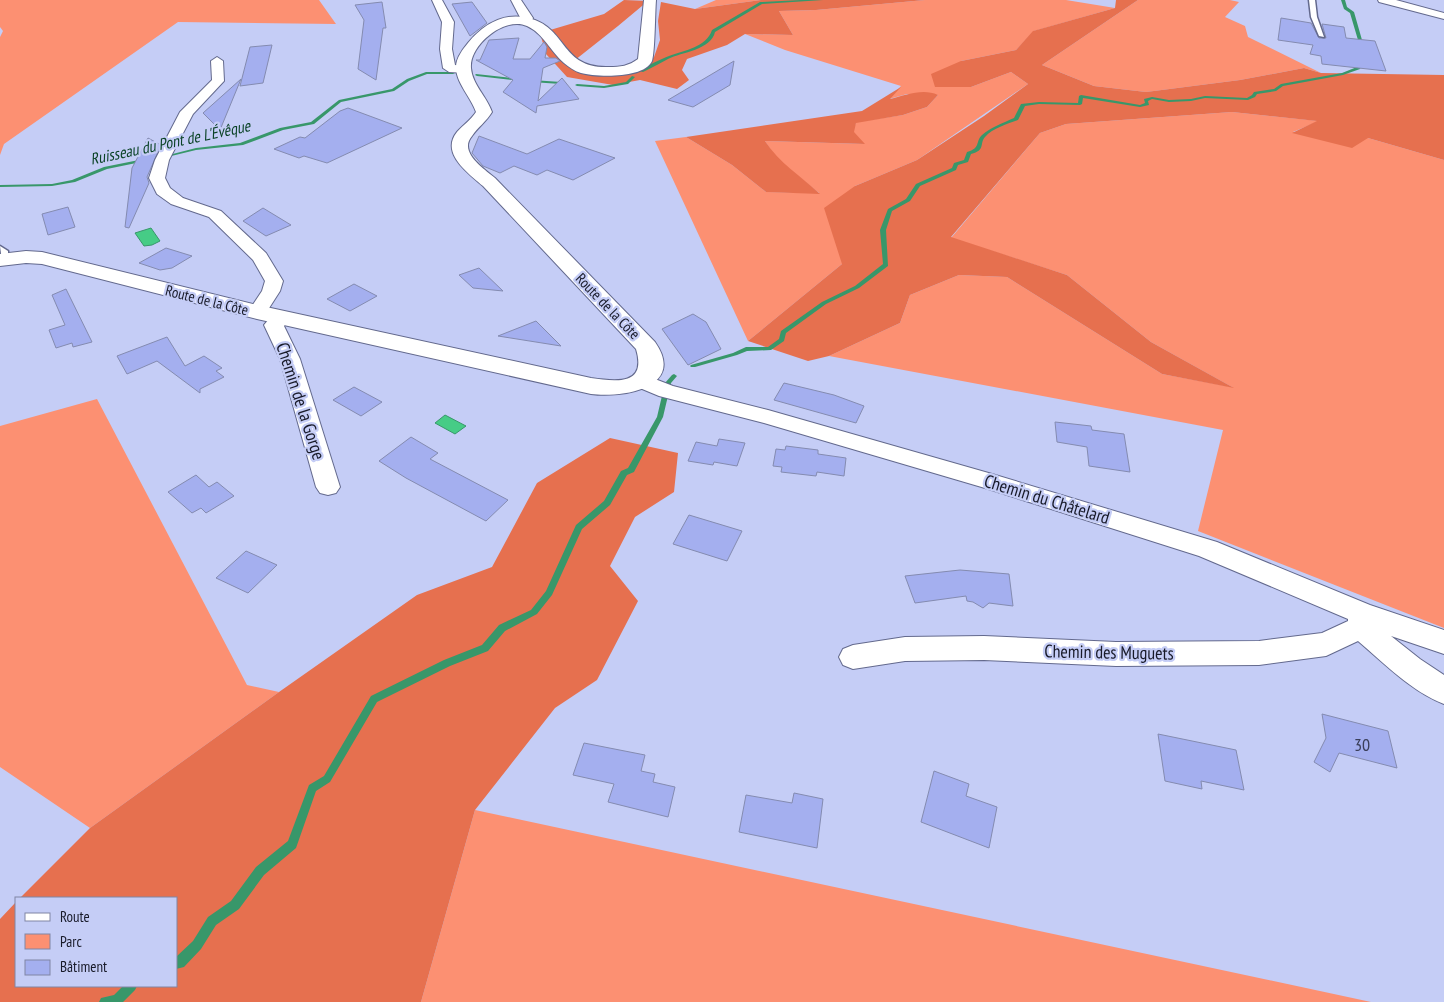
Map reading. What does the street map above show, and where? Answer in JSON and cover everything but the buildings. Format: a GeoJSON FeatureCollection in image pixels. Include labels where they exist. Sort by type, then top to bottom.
{"type":"FeatureCollection","features":[{"type":"Feature","properties":{"kind":"street"},"geometry":{"type":"LineString","coordinates":[[437,0],[448,22],[446,49],[449,68],[464,70],[464,61],[468,52],[486,30],[496,23],[527,20]]}},
{"type":"Feature","properties":{"kind":"street"},"geometry":{"type":"LineString","coordinates":[[516,0],[527,20],[534,24],[578,67],[603,72],[626,70],[642,63],[644,60],[650,0]]}},
{"type":"Feature","properties":{"kind":"street"},"geometry":{"type":"LineString","coordinates":[[1383,0],[1444,16]]}},
{"type":"Feature","properties":{"kind":"street"},"geometry":{"type":"LineString","coordinates":[[217,61],[218,81],[187,112],[164,156],[157,178],[163,191],[178,201],[215,214],[260,256],[274,281],[271,291],[256,312]]}},
{"type":"Feature","properties":{"kind":"street","name":"Route de la Côte"},"geometry":{"type":"LineString","coordinates":[[2,256],[42,258],[256,312],[591,386],[605,388],[621,387],[642,381],[650,371],[651,360],[647,347],[489,182],[464,160],[460,150],[460,140],[479,122],[484,112],[482,101],[464,70]]}},
{"type":"Feature","properties":{"kind":"street","name":"Chemin de la Gorge"},"geometry":{"type":"LineString","coordinates":[[281,317],[274,325],[290,359],[328,487]]}},
{"type":"Feature","properties":{"kind":"street","name":"Chemin du Châtelard"},"geometry":{"type":"LineString","coordinates":[[642,381],[666,391],[787,422],[992,482],[1208,549],[1361,620],[1444,642]]}},
{"type":"Feature","properties":{"kind":"street"},"geometry":{"type":"LineString","coordinates":[[1361,620],[1410,668],[1444,691]]}},
{"type":"Feature","properties":{"kind":"street","name":"Chemin des Muguets"},"geometry":{"type":"LineString","coordinates":[[853,657],[905,649],[984,648],[1116,654],[1259,653],[1326,644],[1361,620]]}},
{"type":"Feature","properties":{"kind":"lane"},"geometry":{"type":"LineString","coordinates":[[1312,0],[1314,17],[1322,36]]}},
{"type":"Feature","properties":{"kind":"green space"},"geometry":{"type":"Polygon","coordinates":[[[0,0],[319,0],[336,24],[178,22],[4,144],[0,155],[0,37],[3,31],[0,27],[0,0]]]}},
{"type":"Feature","properties":{"kind":"green space"},"geometry":{"type":"Polygon","coordinates":[[[716,0],[761,0],[695,9],[716,0]]]}},
{"type":"Feature","properties":{"kind":"green space"},"geometry":{"type":"Polygon","coordinates":[[[925,0],[1066,0],[1115,8],[1034,31],[1016,50],[961,61],[971,87],[1011,72],[1028,84],[917,160],[855,186],[842,264],[748,341],[655,141],[686,137],[732,165],[766,192],[819,193],[777,159],[765,141],[864,144],[853,132],[856,122],[903,115],[927,107],[938,95],[907,94],[889,99],[901,86],[785,50],[745,34],[793,35],[779,11],[816,10],[925,0]]]}},
{"type":"Feature","properties":{"kind":"green space"},"geometry":{"type":"Polygon","coordinates":[[[1138,0],[1230,0],[1239,2],[1225,17],[1245,26],[1248,37],[1321,73],[1304,68],[1240,80],[1146,92],[1094,86],[1042,65],[1138,0]]]}},
{"type":"Feature","properties":{"kind":"green space"},"geometry":{"type":"Polygon","coordinates":[[[1232,112],[1319,121],[1293,132],[1368,138],[1444,160],[1444,628],[1198,531],[1223,430],[829,356],[900,323],[910,295],[959,275],[1007,277],[1162,374],[1232,387],[1151,342],[1067,275],[951,238],[1040,133],[1066,124],[1232,112]]]}},
{"type":"Feature","properties":{"kind":"green space"},"geometry":{"type":"Polygon","coordinates":[[[97,399],[247,685],[279,692],[90,828],[0,767],[0,426],[97,399]]]}},
{"type":"Feature","properties":{"kind":"green space"},"geometry":{"type":"Polygon","coordinates":[[[475,810],[1371,1002],[421,1002],[475,810]]]}},
{"type":"Feature","properties":{"kind":"shaded area"},"geometry":{"type":"Polygon","coordinates":[[[624,0],[648,1],[570,64],[573,68],[643,67],[654,57],[660,40],[658,21],[661,2],[695,9],[761,0],[925,0],[816,10],[779,11],[793,35],[745,34],[727,45],[687,59],[682,70],[689,80],[677,89],[640,80],[613,85],[567,77],[546,54],[540,33],[604,14],[624,0]]]}},
{"type":"Feature","properties":{"kind":"shaded area"},"geometry":{"type":"Polygon","coordinates":[[[1116,0],[1138,0],[1042,65],[1094,86],[1146,92],[1240,80],[1304,68],[1321,73],[1444,75],[1444,160],[1368,138],[1352,148],[1292,133],[1317,121],[1232,112],[1066,124],[1040,133],[951,237],[1067,275],[1151,342],[1234,388],[1162,374],[1007,277],[959,275],[910,295],[900,323],[829,356],[808,361],[748,341],[842,264],[824,208],[855,186],[917,160],[984,116],[1028,84],[1011,72],[971,87],[935,87],[931,74],[961,61],[1016,50],[1033,31],[1115,8],[1116,0]]]}},
{"type":"Feature","properties":{"kind":"shaded area"},"geometry":{"type":"Polygon","coordinates":[[[901,87],[890,99],[920,92],[938,95],[927,107],[903,115],[856,123],[854,132],[865,144],[765,141],[784,163],[820,194],[766,192],[732,165],[686,137],[862,111],[901,87]]]}},
{"type":"Feature","properties":{"kind":"shaded area"},"geometry":{"type":"Polygon","coordinates":[[[151,228],[160,241],[144,246],[135,233],[151,228]]]}},
{"type":"Feature","properties":{"kind":"shaded area"},"geometry":{"type":"Polygon","coordinates":[[[445,415],[466,426],[455,434],[435,423],[445,415]]]}},
{"type":"Feature","properties":{"kind":"shaded area"},"geometry":{"type":"Polygon","coordinates":[[[610,438],[678,453],[674,492],[635,517],[610,566],[638,601],[597,680],[555,708],[475,810],[421,1002],[0,1002],[0,919],[15,903],[15,987],[178,987],[178,897],[21,897],[90,828],[417,595],[492,567],[537,483],[610,438]]]}},
{"type":"Feature","properties":{"kind":"waterway","name":"Ruisseau du Pont de L'Évêque"},"geometry":{"type":"LineString","coordinates":[[642,71],[669,57],[698,48],[712,36],[713,31],[761,3],[821,0]]}},
{"type":"Feature","properties":{"kind":"waterway"},"geometry":{"type":"LineString","coordinates":[[1343,0],[1345,8],[1352,12],[1360,40],[1359,47]]}},
{"type":"Feature","properties":{"kind":"waterway"},"geometry":{"type":"LineString","coordinates":[[693,366],[746,349],[769,349],[782,340],[783,332],[824,303],[857,287],[886,265],[883,230],[890,210],[908,200],[918,185],[954,169],[956,164],[966,161],[969,153],[979,148],[982,137],[998,126],[1016,119],[1023,105],[1039,103],[1080,104],[1081,96],[1140,106],[1148,104],[1145,100],[1152,98],[1169,101],[1205,97],[1248,99],[1254,96],[1255,93],[1275,90],[1282,85],[1343,74],[1359,68],[1362,61]]}},
{"type":"Feature","properties":{"kind":"waterway","name":"Ruisseau du Pont de L'Évêque"},"geometry":{"type":"LineString","coordinates":[[163,157],[196,149],[241,144],[282,129],[312,123],[340,101],[393,90],[408,80],[427,73],[453,73]]}},
{"type":"Feature","properties":{"kind":"waterway","name":"Ruisseau du Pont de L'Évêque"},"geometry":{"type":"LineString","coordinates":[[477,75],[520,80]]}},
{"type":"Feature","properties":{"kind":"waterway","name":"Ruisseau du Pont de L'Évêque"},"geometry":{"type":"LineString","coordinates":[[577,85],[604,87],[627,83],[633,77]]}},
{"type":"Feature","properties":{"kind":"waterway","name":"Ruisseau du Pont de L'Évêque"},"geometry":{"type":"LineString","coordinates":[[532,81],[561,83]]}},
{"type":"Feature","properties":{"kind":"waterway","name":"Ruisseau du Pont de L'Évêque"},"geometry":{"type":"LineString","coordinates":[[0,186],[52,185],[73,181],[106,168],[144,160]]}},
{"type":"Feature","properties":{"kind":"waterway"},"geometry":{"type":"LineString","coordinates":[[178,963],[197,945],[212,921],[235,905],[260,871],[292,844],[312,788],[327,779],[374,699],[447,663],[485,648],[502,628],[534,612],[549,593],[579,527],[607,503],[624,473],[631,470],[660,417],[668,383],[674,376]]}},
{"type":"Feature","properties":{"kind":"waterway"},"geometry":{"type":"LineString","coordinates":[[105,1002],[117,1000],[130,987]]}}]}
